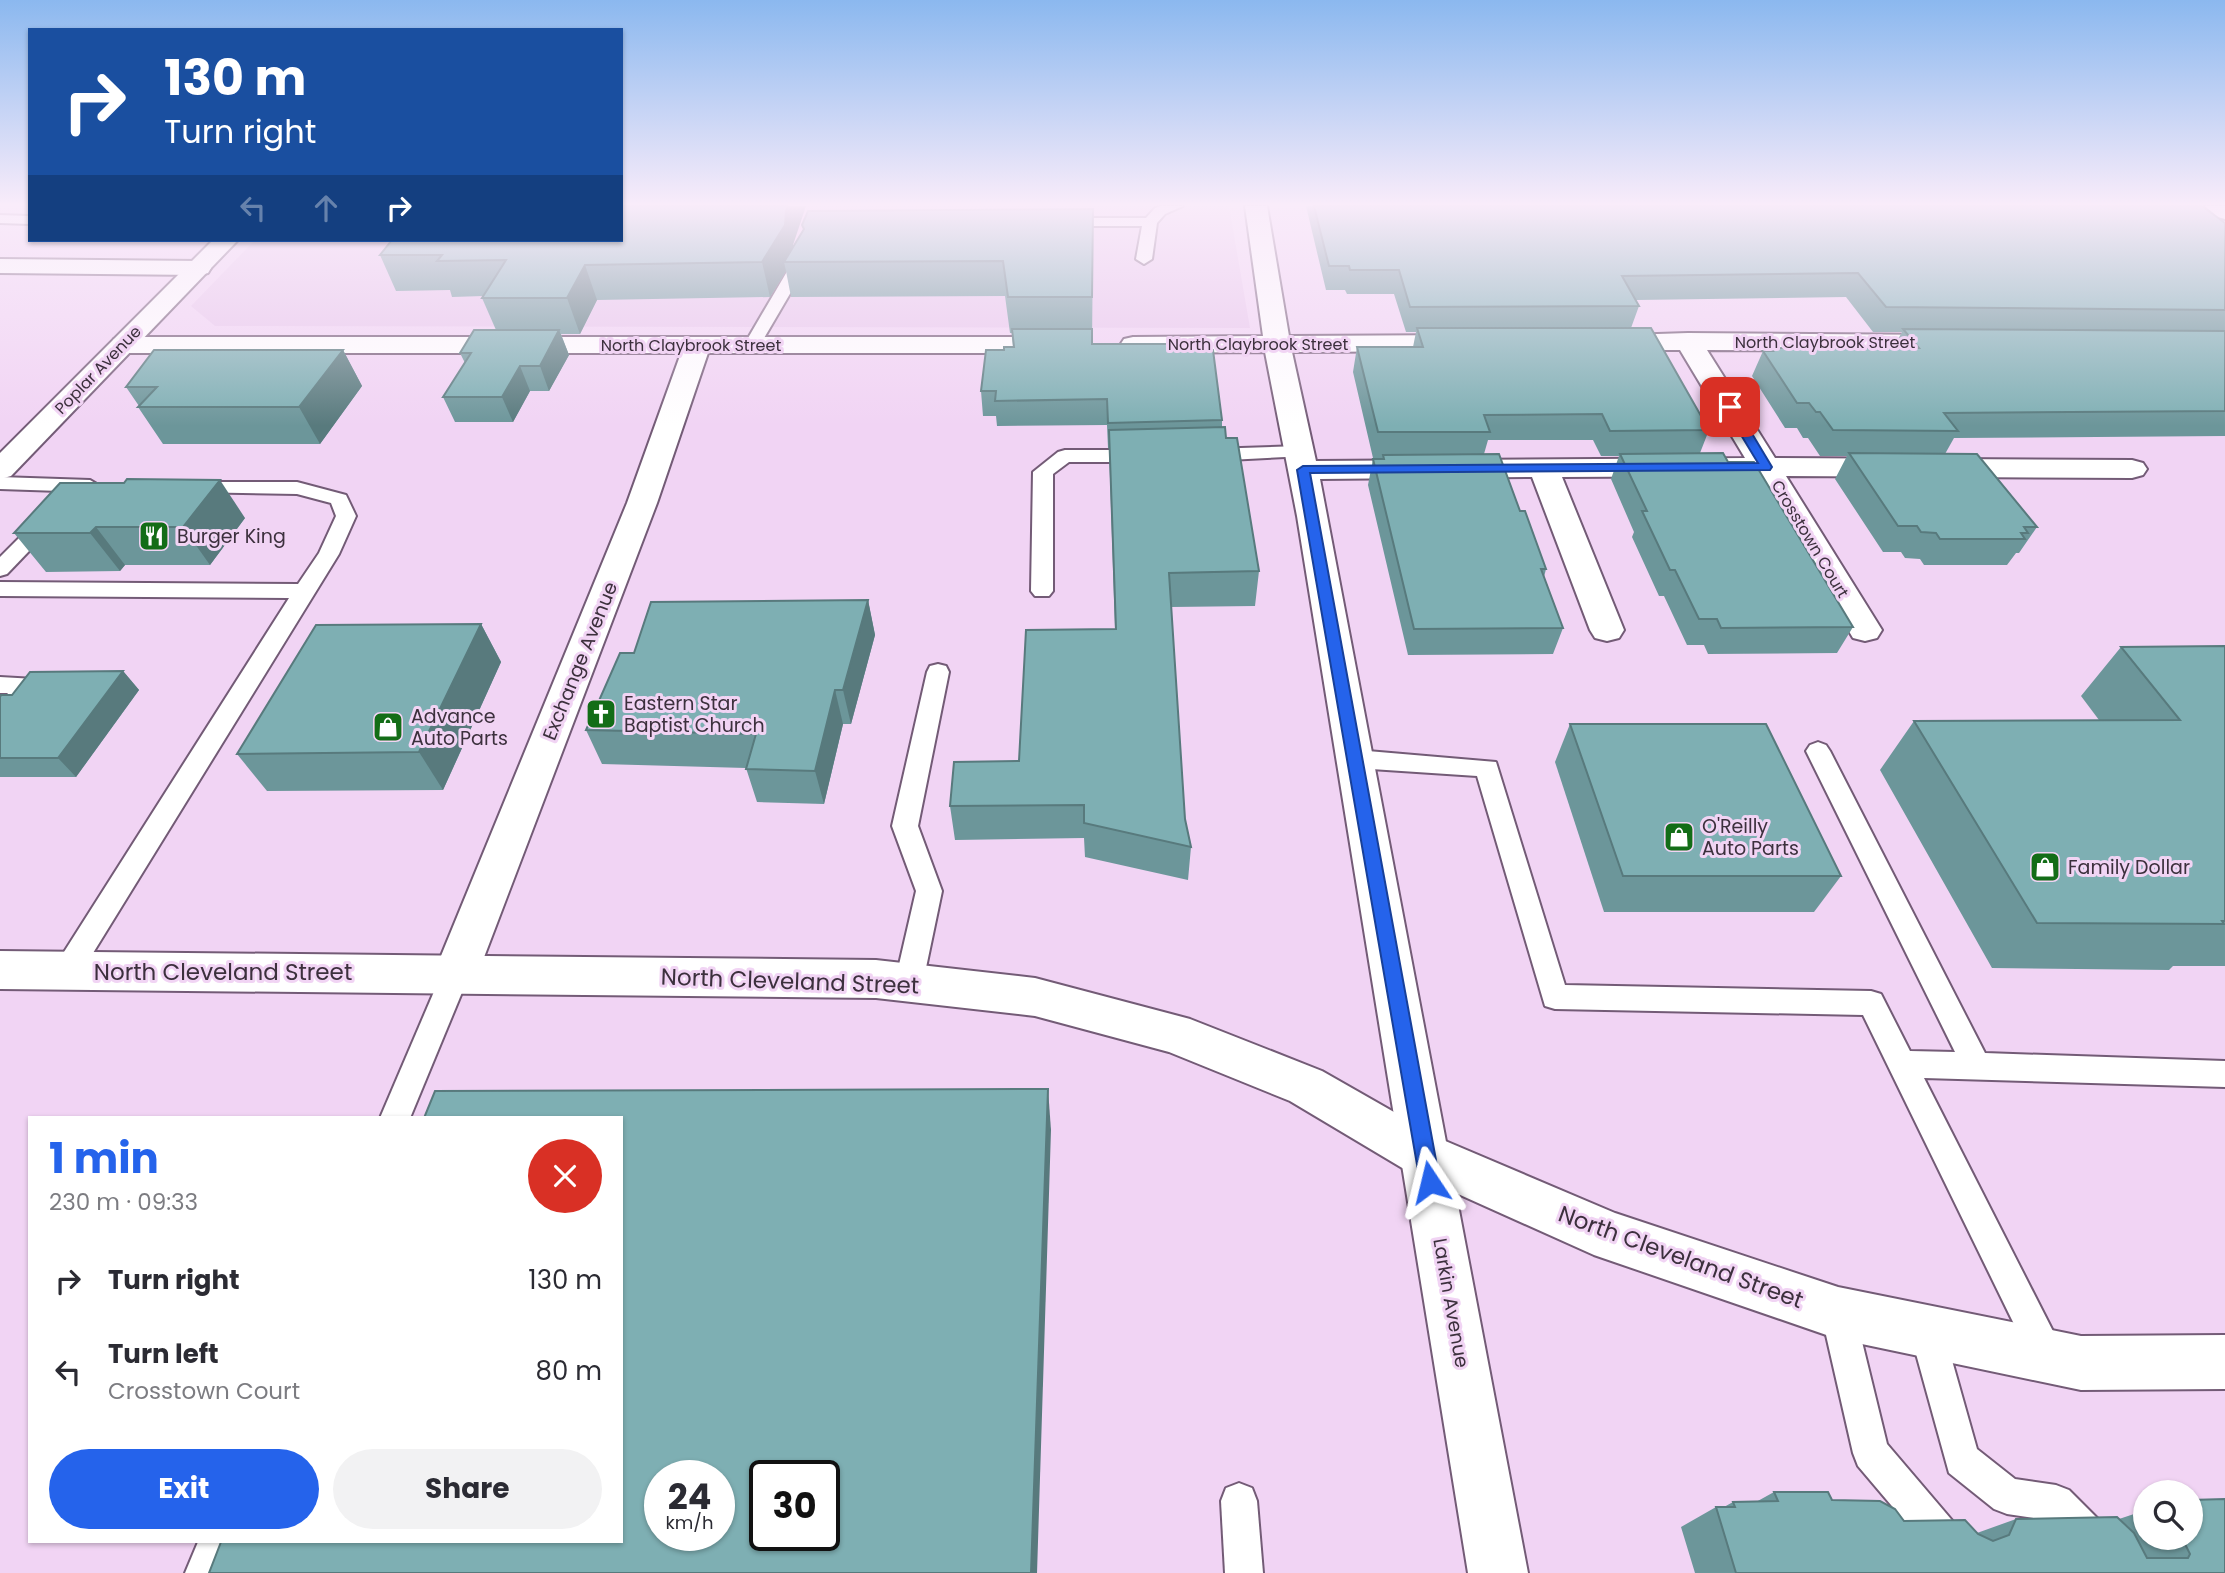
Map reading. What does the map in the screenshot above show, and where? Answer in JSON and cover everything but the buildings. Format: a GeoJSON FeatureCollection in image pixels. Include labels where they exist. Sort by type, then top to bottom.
{"type":"FeatureCollection","features":[{"type":"Feature","properties":{"kind":"street","name":"Poplar Avenue"},"geometry":{"type":"LineString","coordinates":[[0,470],[188,279]]}},
{"type":"Feature","properties":{"kind":"street","name":"Larkin Avenue"},"geometry":{"type":"LineString","coordinates":[[1267,279],[1356,759],[1497,1573]]}},
{"type":"Feature","properties":{"kind":"street","name":"Crosstown Court"},"geometry":{"type":"LineString","coordinates":[[1688,341],[1866,630]]}},
{"type":"Feature","properties":{"kind":"street","name":"North Claybrook Street"},"geometry":{"type":"LineString","coordinates":[[1579,342],[1977,343]]}},
{"type":"Feature","properties":{"kind":"street","name":"North Claybrook Street"},"geometry":{"type":"LineString","coordinates":[[123,345],[1496,343]]}},
{"type":"Feature","properties":{"kind":"street","name":"Exchange Avenue"},"geometry":{"type":"LineString","coordinates":[[456,973],[642,503],[698,345]]}},
{"type":"Feature","properties":{"kind":"street"},"geometry":{"type":"LineString","coordinates":[[1301,461],[1543,468],[2132,469]]}},
{"type":"Feature","properties":{"kind":"street"},"geometry":{"type":"LineString","coordinates":[[1543,468],[1607,630]]}},
{"type":"Feature","properties":{"kind":"street","name":"North Cleveland Street"},"geometry":{"type":"LineString","coordinates":[[0,970],[876,978],[1035,997],[1174,1033],[1306,1086],[1426,1156],[1612,1237],[1838,1313],[2081,1363],[2225,1362]]}},
{"type":"Feature","properties":{"kind":"lane"},"geometry":{"type":"LineString","coordinates":[[752,345],[788,279]]}},
{"type":"Feature","properties":{"kind":"lane"},"geometry":{"type":"LineString","coordinates":[[1042,591],[1043,472],[1065,456],[1161,457]]}},
{"type":"Feature","properties":{"kind":"lane"},"geometry":{"type":"LineString","coordinates":[[1189,456],[1301,461]]}},
{"type":"Feature","properties":{"kind":"lane"},"geometry":{"type":"LineString","coordinates":[[0,483],[117,487]]}},
{"type":"Feature","properties":{"kind":"lane"},"geometry":{"type":"LineString","coordinates":[[0,569],[79,486]]}},
{"type":"Feature","properties":{"kind":"lane"},"geometry":{"type":"LineString","coordinates":[[66,971],[329,554],[346,516],[339,499],[297,488],[167,488]]}},
{"type":"Feature","properties":{"kind":"lane"},"geometry":{"type":"LineString","coordinates":[[0,589],[304,590]]}},
{"type":"Feature","properties":{"kind":"lane"},"geometry":{"type":"LineString","coordinates":[[909,982],[929,891],[905,826],[938,671]]}},
{"type":"Feature","properties":{"kind":"lane"},"geometry":{"type":"LineString","coordinates":[[0,685],[27,685],[0,719]]}},
{"type":"Feature","properties":{"kind":"lane"},"geometry":{"type":"LineString","coordinates":[[1818,751],[1977,1067]]}},
{"type":"Feature","properties":{"kind":"lane"},"geometry":{"type":"LineString","coordinates":[[1356,759],[1487,768],[1555,997],[1871,1003],[2048,1356]]}},
{"type":"Feature","properties":{"kind":"lane"},"geometry":{"type":"LineString","coordinates":[[396,1116],[456,973]]}},
{"type":"Feature","properties":{"kind":"lane"},"geometry":{"type":"LineString","coordinates":[[1902,1064],[2225,1074]]}},
{"type":"Feature","properties":{"kind":"lane"},"geometry":{"type":"LineString","coordinates":[[1838,1313],[1871,1453],[1943,1538]]}},
{"type":"Feature","properties":{"kind":"lane"},"geometry":{"type":"LineString","coordinates":[[1927,1332],[1962,1460],[2007,1496],[2056,1503],[2090,1537],[2106,1573]]}},
{"type":"Feature","properties":{"kind":"lane"},"geometry":{"type":"LineString","coordinates":[[1239,1501],[1244,1573]]}},
{"type":"Feature","properties":{"kind":"lane"},"geometry":{"type":"LineString","coordinates":[[204,1573],[217,1543]]}},
{"type":"Feature","properties":{"kind":"shaded area"},"geometry":{"type":"Polygon","coordinates":[[[217,279],[1242,279],[1250,328],[215,326],[191,306],[217,279]]]}},
{"type":"Feature","properties":{"kind":"place","name":"Burger King"},"geometry":{"type":"Point","coordinates":[154,536]}},
{"type":"Feature","properties":{"kind":"place","name":"Eastern Star Baptist Church"},"geometry":{"type":"Point","coordinates":[601,714]}},
{"type":"Feature","properties":{"kind":"place","name":"Advance Auto Parts"},"geometry":{"type":"Point","coordinates":[388,727]}},
{"type":"Feature","properties":{"kind":"place","name":"O'Reilly Auto Parts"},"geometry":{"type":"Point","coordinates":[1679,837]}},
{"type":"Feature","properties":{"kind":"place","name":"Family Dollar"},"geometry":{"type":"Point","coordinates":[2045,867]}},
{"type":"Feature","properties":{"kind":"route"},"geometry":{"type":"LineString","coordinates":[[1430,1182],[1303,470],[1766,467],[1730,407]]}}]}
